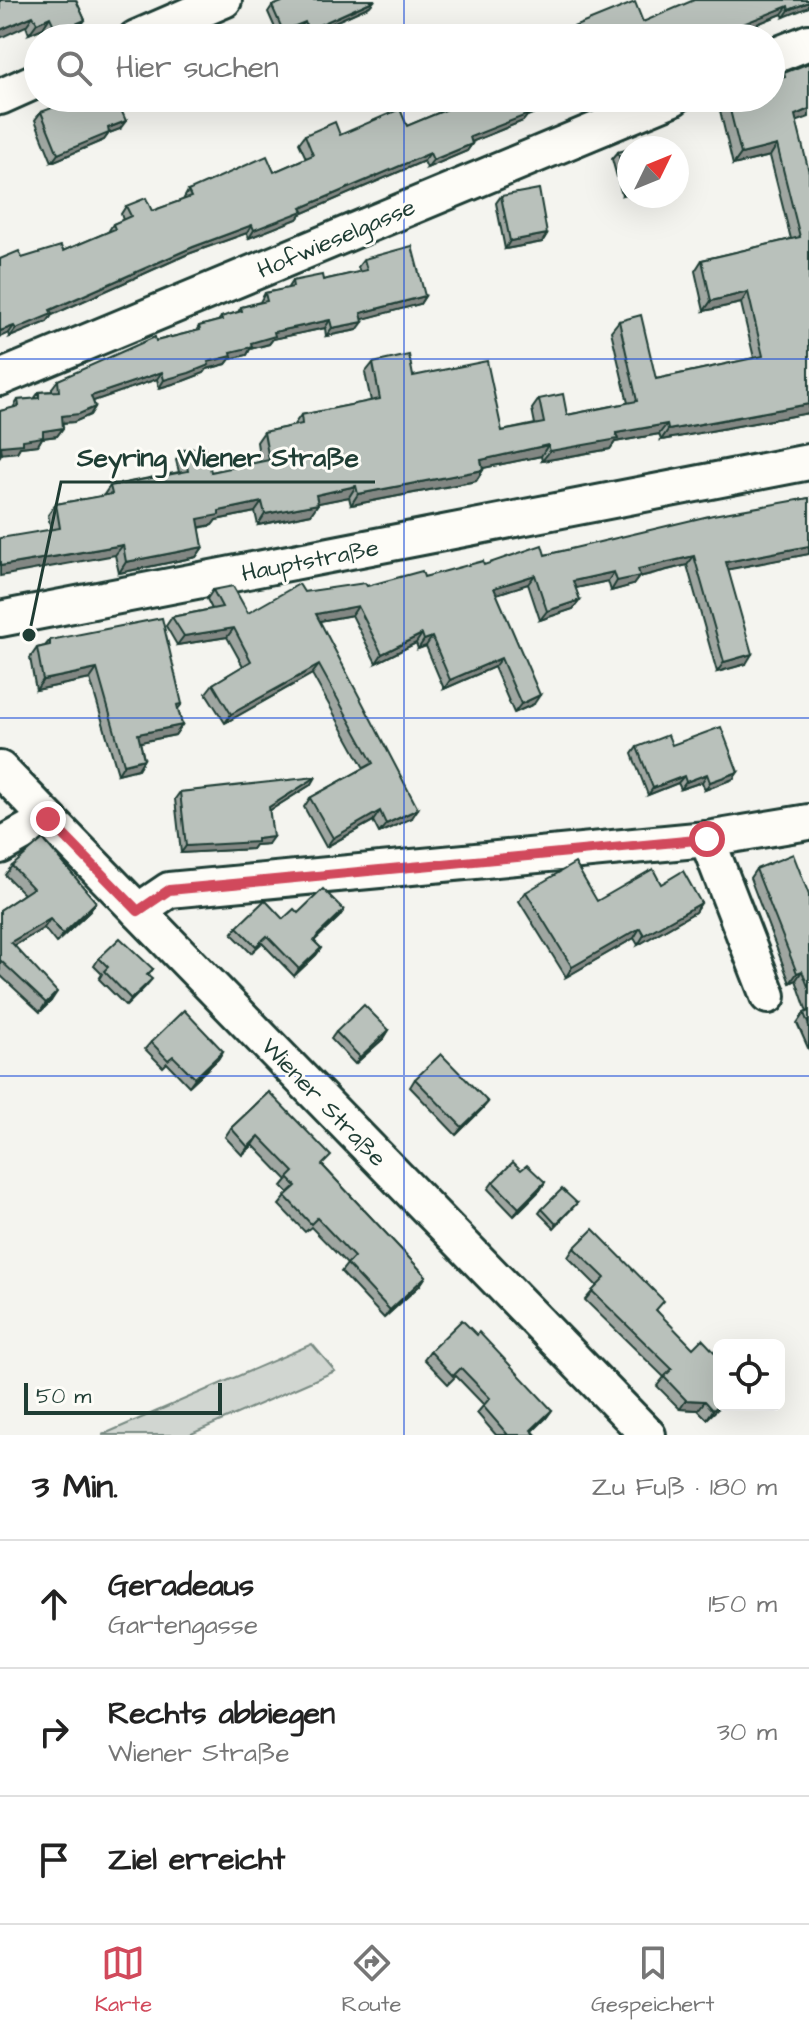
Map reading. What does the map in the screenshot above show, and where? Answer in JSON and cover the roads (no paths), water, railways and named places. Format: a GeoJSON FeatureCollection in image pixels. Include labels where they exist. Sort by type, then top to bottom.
{"type":"FeatureCollection","features":[{"type":"Feature","properties":{"kind":"street"},"geometry":{"type":"LineString","coordinates":[[168,24],[224,0]]}},
{"type":"Feature","properties":{"kind":"street"},"geometry":{"type":"LineString","coordinates":[[785,51],[809,42]]}},
{"type":"Feature","properties":{"kind":"street"},"geometry":{"type":"LineString","coordinates":[[0,97],[24,86]]}},
{"type":"Feature","properties":{"kind":"street","name":"Hofwieselgasse"},"geometry":{"type":"LineString","coordinates":[[0,378],[639,112]]}},
{"type":"Feature","properties":{"kind":"street","name":"Hauptstraße"},"geometry":{"type":"LineString","coordinates":[[0,619],[809,462]]}},
{"type":"Feature","properties":{"kind":"street","name":"Wiener Straße"},"geometry":{"type":"LineString","coordinates":[[0,769],[648,1435]]}},
{"type":"Feature","properties":{"kind":"street"},"geometry":{"type":"LineString","coordinates":[[0,846],[48,819]]}},
{"type":"Feature","properties":{"kind":"street"},"geometry":{"type":"LineString","coordinates":[[138,911],[169,890],[707,839],[809,822]]}},
{"type":"Feature","properties":{"kind":"street"},"geometry":{"type":"LineString","coordinates":[[707,839],[768,996]]}},
{"type":"Feature","properties":{"kind":"place","name":"Seyring Wiener Straße"},"geometry":{"type":"Point","coordinates":[29,635]}}]}
